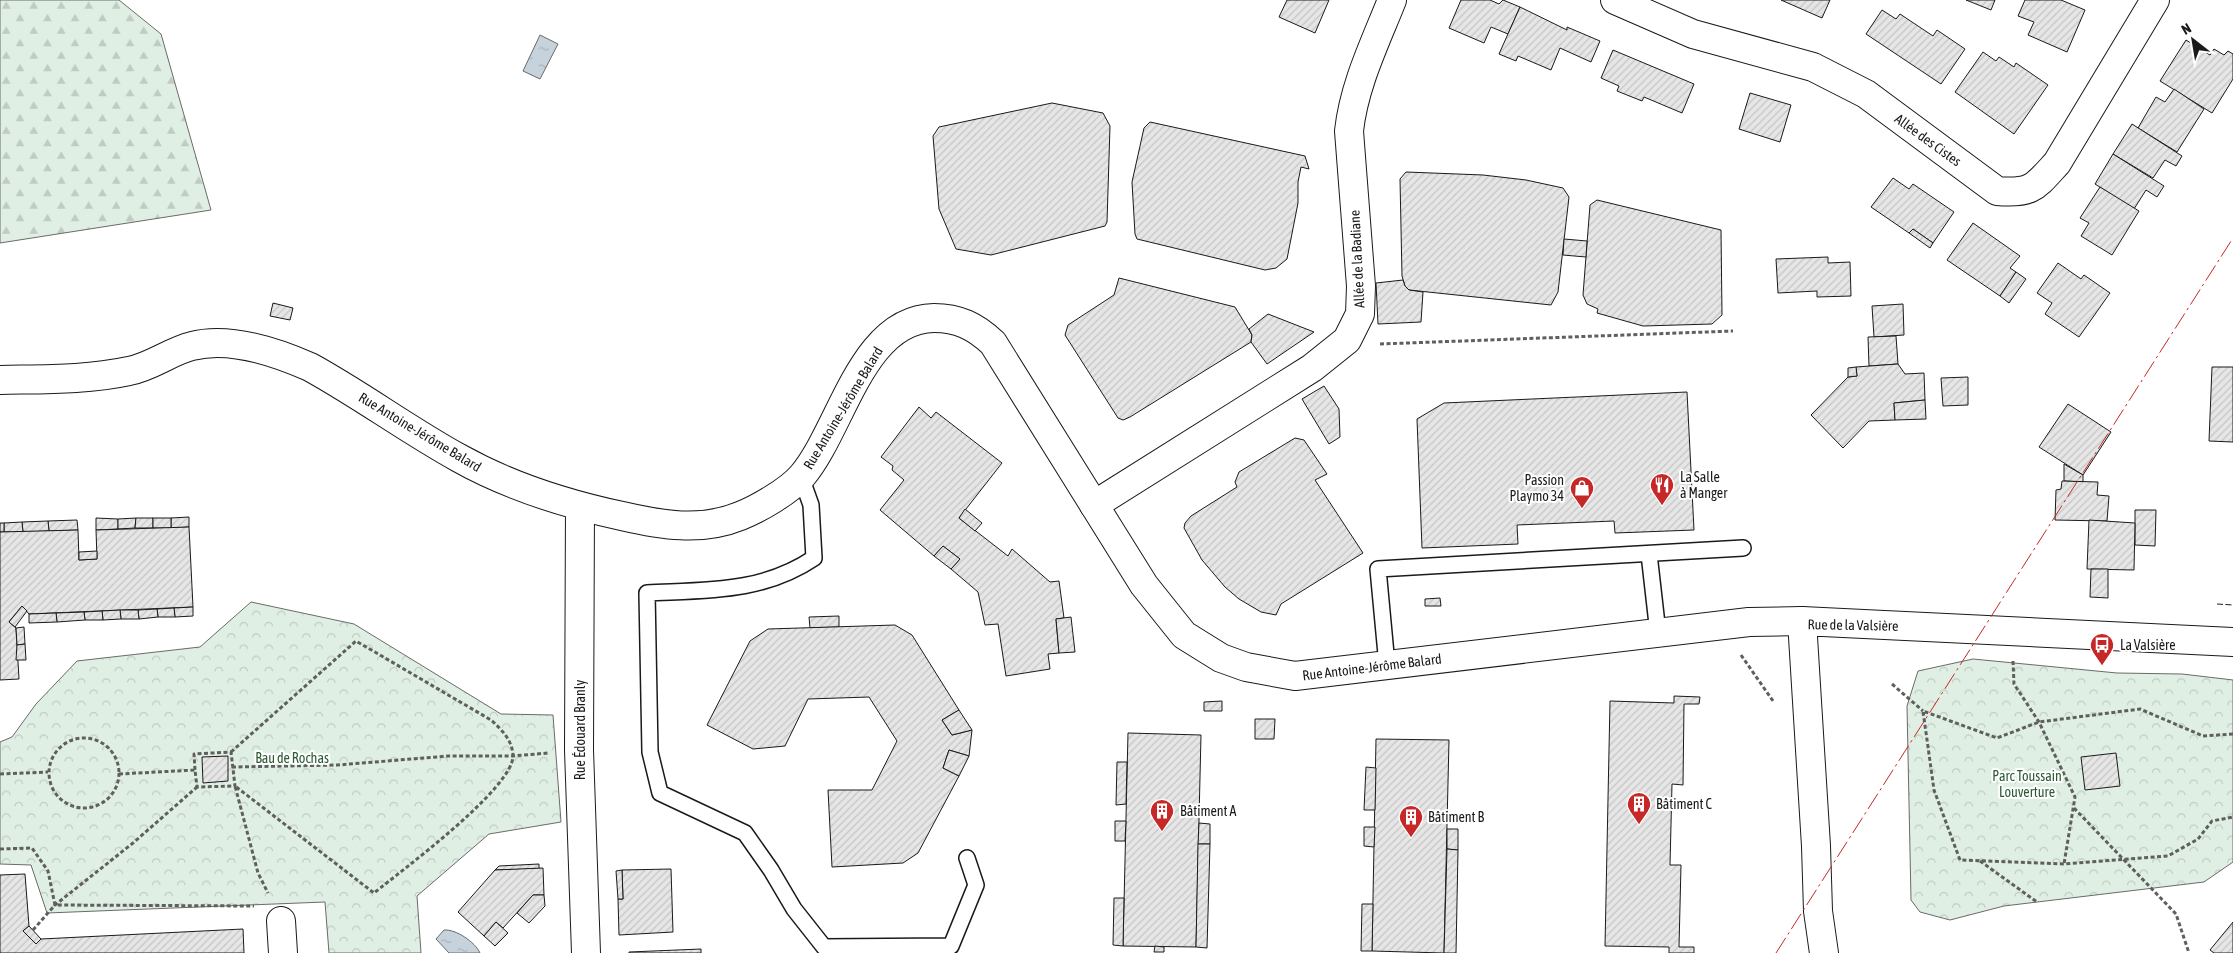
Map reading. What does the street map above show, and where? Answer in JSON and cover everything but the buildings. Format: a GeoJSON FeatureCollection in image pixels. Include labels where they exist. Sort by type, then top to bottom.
{"type":"FeatureCollection","features":[{"type":"Feature","properties":{"kind":"street","name":"Allée de la Badiane"},"geometry":{"type":"LineString","coordinates":[[1094,505],[1312,368],[1347,340],[1360,314],[1361,286],[1349,131],[1352,106],[1364,68],[1392,0]]}},
{"type":"Feature","properties":{"kind":"street","name":"Allée des Cistes"},"geometry":{"type":"LineString","coordinates":[[1615,0],[1693,34],[1813,67],[1866,94],[1997,190],[2018,192],[2037,185],[2057,163],[2155,0]]}},
{"type":"Feature","properties":{"kind":"street","name":"Rue Antoine-Jérôme Balard"},"geometry":{"type":"LineString","coordinates":[[0,380],[103,376],[132,371],[192,346],[230,344],[288,358],[310,368],[460,459],[506,481],[580,507],[654,524],[697,526],[721,523],[743,515],[772,498],[801,477],[834,425],[868,359],[879,345],[891,333],[908,323],[928,318],[949,318],[979,330],[992,343],[1144,585],[1170,619],[1184,635],[1221,658],[1246,667],[1295,676],[1749,622],[1802,621]]}},
{"type":"Feature","properties":{"kind":"street","name":"Rue Édouard Branly"},"geometry":{"type":"LineString","coordinates":[[580,507],[579,750],[586,953]]}},
{"type":"Feature","properties":{"kind":"street","name":"Rue de la Valsière"},"geometry":{"type":"LineString","coordinates":[[1824,953],[1818,911],[1816,846],[1802,621],[2233,642]]}},
{"type":"Feature","properties":{"kind":"street"},"geometry":{"type":"LineString","coordinates":[[281,921],[282,953]]}},
{"type":"Feature","properties":{"kind":"lane"},"geometry":{"type":"LineString","coordinates":[[801,477],[811,505],[814,558],[779,578],[740,588],[647,593],[650,752],[660,793],[744,833],[771,870],[794,909],[824,946],[951,946],[976,885],[966,858]]}},
{"type":"Feature","properties":{"kind":"lane"},"geometry":{"type":"LineString","coordinates":[[1387,665],[1378,569],[1743,548]]}},
{"type":"Feature","properties":{"kind":"lane"},"geometry":{"type":"LineString","coordinates":[[1649,554],[1658,633]]}},
{"type":"Feature","properties":{"kind":"path"},"geometry":{"type":"LineString","coordinates":[[1347,340],[1377,344],[1733,331]]}},
{"type":"Feature","properties":{"kind":"path"},"geometry":{"type":"LineString","coordinates":[[1720,626],[1772,699],[1773,708]]}},
{"type":"Feature","properties":{"kind":"path"},"geometry":{"type":"LineString","coordinates":[[2014,632],[2014,684],[2039,722],[2075,797],[2064,864]]}},
{"type":"Feature","properties":{"kind":"path"},"geometry":{"type":"LineString","coordinates":[[33,930],[56,905],[133,843],[197,787],[235,786],[374,893],[482,803],[509,771],[513,756],[504,732],[492,720],[356,641],[231,752],[194,754],[197,787]]}},
{"type":"Feature","properties":{"kind":"path"},"geometry":{"type":"LineString","coordinates":[[1892,684],[1923,711],[1997,738],[2039,722],[2140,709],[2204,736],[2233,734]]}},
{"type":"Feature","properties":{"kind":"path"},"geometry":{"type":"LineString","coordinates":[[1923,711],[1934,790],[1960,860],[2064,864],[2168,856],[2198,839],[2212,821],[2233,817]]}},
{"type":"Feature","properties":{"kind":"path"},"geometry":{"type":"LineString","coordinates":[[85,737],[98,740],[110,749],[117,761],[119,774],[116,788],[108,799],[96,807],[82,809],[69,806],[57,798],[50,786],[48,772],[51,759],[59,747],[71,740],[85,737]]}},
{"type":"Feature","properties":{"kind":"path"},"geometry":{"type":"LineString","coordinates":[[232,767],[338,764],[448,756],[513,756],[579,750]]}},
{"type":"Feature","properties":{"kind":"path"},"geometry":{"type":"LineString","coordinates":[[231,752],[242,821],[258,872],[281,921]]}},
{"type":"Feature","properties":{"kind":"path"},"geometry":{"type":"LineString","coordinates":[[119,774],[195,770]]}},
{"type":"Feature","properties":{"kind":"path"},"geometry":{"type":"LineString","coordinates":[[0,774],[48,772]]}},
{"type":"Feature","properties":{"kind":"path"},"geometry":{"type":"LineString","coordinates":[[2074,808],[2176,914],[2189,953]]}},
{"type":"Feature","properties":{"kind":"path"},"geometry":{"type":"LineString","coordinates":[[0,848],[32,848],[48,871],[56,905]]}},
{"type":"Feature","properties":{"kind":"path"},"geometry":{"type":"LineString","coordinates":[[1979,861],[2037,902]]}},
{"type":"Feature","properties":{"kind":"path"},"geometry":{"type":"LineString","coordinates":[[56,905],[252,905],[281,921]]}},
{"type":"Feature","properties":{"kind":"green space"},"geometry":{"type":"Polygon","coordinates":[[[0,0],[119,0],[161,34],[211,210],[0,243],[0,0]]]}},
{"type":"Feature","properties":{"kind":"green space","name":"Bau de Rochas"},"geometry":{"type":"Polygon","coordinates":[[[251,602],[354,624],[501,714],[553,715],[561,822],[489,834],[417,896],[421,953],[329,953],[325,902],[47,913],[31,865],[0,864],[0,742],[12,737],[36,704],[77,661],[200,647],[251,602]]]}},
{"type":"Feature","properties":{"kind":"green space","name":"Parc Toussain Louverture"},"geometry":{"type":"Polygon","coordinates":[[[1973,659],[2117,673],[2182,674],[2233,680],[2233,862],[2204,882],[2004,906],[1950,920],[1920,912],[1911,900],[1907,706],[1918,671],[1973,659]]]}},
{"type":"Feature","properties":{"kind":"water"},"geometry":{"type":"Polygon","coordinates":[[[540,35],[558,44],[540,79],[523,71],[540,35]]]}},
{"type":"Feature","properties":{"kind":"water"},"geometry":{"type":"Polygon","coordinates":[[[444,930],[449,930],[465,937],[480,953],[449,953],[436,939],[444,930]]]}},
{"type":"Feature","properties":{"kind":"fence"},"geometry":{"type":"LineString","coordinates":[[2217,604],[2233,605]]}},
{"type":"Feature","properties":{"kind":"power"},"geometry":{"type":"LineString","coordinates":[[1776,953],[2233,238]]}},
{"type":"Feature","properties":{"kind":"place","name":"La Salle à Manger"},"geometry":{"type":"Point","coordinates":[1662,506]}},
{"type":"Feature","properties":{"kind":"place","name":"Passion Playmo 34"},"geometry":{"type":"Point","coordinates":[1582,509]}},
{"type":"Feature","properties":{"kind":"place","name":"La Valsière"},"geometry":{"type":"Point","coordinates":[2102,666]}},
{"type":"Feature","properties":{"kind":"place","name":"Bâtiment C"},"geometry":{"type":"Point","coordinates":[1639,825]}},
{"type":"Feature","properties":{"kind":"place","name":"Bâtiment A"},"geometry":{"type":"Point","coordinates":[1162,832]}},
{"type":"Feature","properties":{"kind":"place","name":"Bâtiment B"},"geometry":{"type":"Point","coordinates":[1411,838]}}]}
